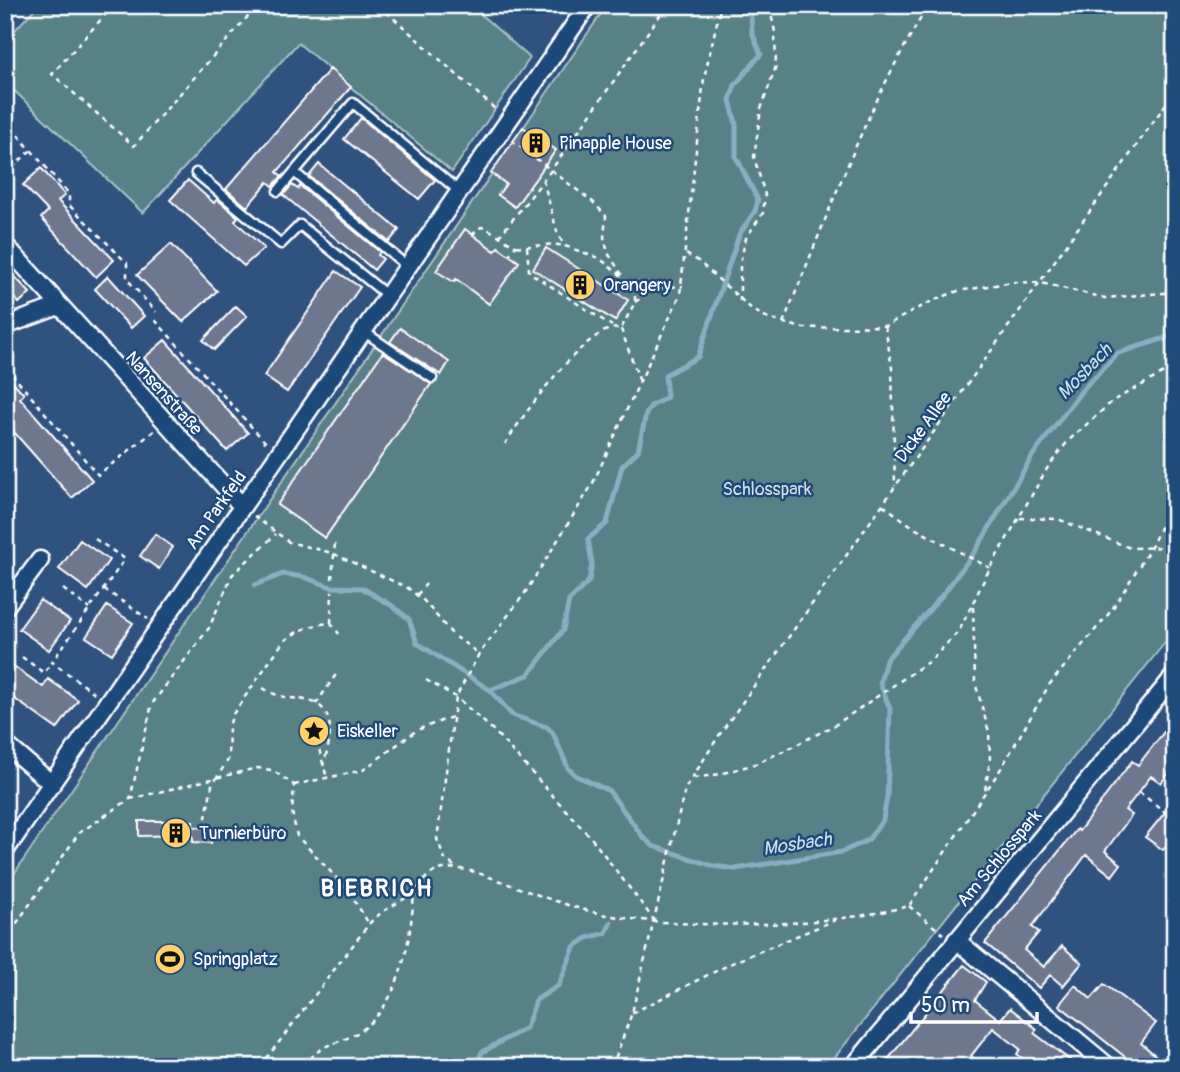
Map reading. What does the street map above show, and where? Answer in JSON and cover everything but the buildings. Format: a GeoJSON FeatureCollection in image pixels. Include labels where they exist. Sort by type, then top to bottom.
{"type":"FeatureCollection","features":[{"type":"Feature","properties":{"kind":"street","name":"Am Parkfeld"},"geometry":{"type":"LineString","coordinates":[[5,851],[588,5]]}},
{"type":"Feature","properties":{"kind":"street","name":"Nansenstraße"},"geometry":{"type":"LineString","coordinates":[[5,245],[241,505]]}},
{"type":"Feature","properties":{"kind":"street"},"geometry":{"type":"LineString","coordinates":[[5,326],[59,306]]}},
{"type":"Feature","properties":{"kind":"street"},"geometry":{"type":"LineString","coordinates":[[5,607],[40,560]]}},
{"type":"Feature","properties":{"kind":"street","name":"Am Schlosspark"},"geometry":{"type":"LineString","coordinates":[[853,1067],[1175,675]]}},
{"type":"Feature","properties":{"kind":"street"},"geometry":{"type":"LineString","coordinates":[[5,744],[52,784]]}},
{"type":"Feature","properties":{"kind":"street"},"geometry":{"type":"LineString","coordinates":[[956,940],[1109,1067]]}},
{"type":"Feature","properties":{"kind":"lane"},"geometry":{"type":"LineString","coordinates":[[278,191],[353,103],[460,191]]}},
{"type":"Feature","properties":{"kind":"lane"},"geometry":{"type":"LineString","coordinates":[[294,172],[408,267]]}},
{"type":"Feature","properties":{"kind":"lane"},"geometry":{"type":"LineString","coordinates":[[196,173],[281,244],[300,225],[388,296]]}},
{"type":"Feature","properties":{"kind":"lane"},"geometry":{"type":"LineString","coordinates":[[363,331],[432,378]]}},
{"type":"Feature","properties":{"kind":"path"},"geometry":{"type":"LineString","coordinates":[[114,5],[52,74],[134,146],[258,5]]}},
{"type":"Feature","properties":{"kind":"path"},"geometry":{"type":"LineString","coordinates":[[379,5],[504,126],[606,216],[605,245],[632,288],[635,302]]}},
{"type":"Feature","properties":{"kind":"path"},"geometry":{"type":"LineString","coordinates":[[499,236],[552,169],[667,5]]}},
{"type":"Feature","properties":{"kind":"path"},"geometry":{"type":"LineString","coordinates":[[721,5],[704,78],[683,286],[586,495],[526,593],[479,654],[456,697],[438,839],[445,859],[455,867],[592,911],[654,920],[725,924],[837,919],[909,906],[984,795],[1049,685],[1111,611],[1151,547],[1175,496]]}},
{"type":"Feature","properties":{"kind":"path"},"geometry":{"type":"LineString","coordinates":[[740,301],[740,263],[746,238],[763,214],[765,195],[754,157],[761,109],[776,66],[775,32],[769,5]]}},
{"type":"Feature","properties":{"kind":"path"},"geometry":{"type":"LineString","coordinates":[[783,323],[860,140],[907,40],[929,5]]}},
{"type":"Feature","properties":{"kind":"path","name":"Dicke Allee"},"geometry":{"type":"LineString","coordinates":[[612,1067],[632,1013],[685,789],[720,734],[1175,91]]}},
{"type":"Feature","properties":{"kind":"path"},"geometry":{"type":"LineString","coordinates":[[5,120],[69,194],[69,205],[127,263],[127,279],[156,312]]}},
{"type":"Feature","properties":{"kind":"path"},"geometry":{"type":"LineString","coordinates":[[5,174],[31,150]]}},
{"type":"Feature","properties":{"kind":"path"},"geometry":{"type":"LineString","coordinates":[[543,180],[558,235],[565,246]]}},
{"type":"Feature","properties":{"kind":"path"},"geometry":{"type":"LineString","coordinates":[[472,235],[481,227],[516,246],[549,243],[565,246],[599,258],[626,279]]}},
{"type":"Feature","properties":{"kind":"path"},"geometry":{"type":"LineString","coordinates":[[509,255],[516,246]]}},
{"type":"Feature","properties":{"kind":"path"},"geometry":{"type":"LineString","coordinates":[[527,247],[529,272],[612,326],[621,329]]}},
{"type":"Feature","properties":{"kind":"path"},"geometry":{"type":"LineString","coordinates":[[686,254],[698,261],[740,301],[770,320],[818,329],[885,326],[934,300],[958,291],[1013,282],[1041,283],[1105,298],[1175,292]]}},
{"type":"Feature","properties":{"kind":"path"},"geometry":{"type":"LineString","coordinates":[[639,382],[621,329],[635,302],[657,288],[683,286]]}},
{"type":"Feature","properties":{"kind":"path"},"geometry":{"type":"LineString","coordinates":[[155,320],[279,457]]}},
{"type":"Feature","properties":{"kind":"path"},"geometry":{"type":"LineString","coordinates":[[505,444],[573,354],[600,331],[612,326]]}},
{"type":"Feature","properties":{"kind":"path"},"geometry":{"type":"LineString","coordinates":[[885,326],[892,368],[895,486]]}},
{"type":"Feature","properties":{"kind":"path"},"geometry":{"type":"LineString","coordinates":[[5,366],[98,475],[128,455],[164,422]]}},
{"type":"Feature","properties":{"kind":"path"},"geometry":{"type":"LineString","coordinates":[[692,778],[720,774],[784,751],[835,725],[931,660],[959,631],[990,568],[1048,467],[1068,441],[1114,400],[1175,367]]}},
{"type":"Feature","properties":{"kind":"path"},"geometry":{"type":"LineString","coordinates":[[241,505],[289,542],[332,553],[393,580],[417,595],[452,634],[479,654]]}},
{"type":"Feature","properties":{"kind":"path"},"geometry":{"type":"LineString","coordinates":[[883,505],[916,529],[990,568]]}},
{"type":"Feature","properties":{"kind":"path"},"geometry":{"type":"LineString","coordinates":[[1020,518],[1058,519],[1120,546],[1175,547]]}},
{"type":"Feature","properties":{"kind":"path"},"geometry":{"type":"LineString","coordinates":[[131,799],[152,704],[209,628],[232,575],[276,534]]}},
{"type":"Feature","properties":{"kind":"path"},"geometry":{"type":"LineString","coordinates":[[22,657],[44,673],[125,559],[95,539]]}},
{"type":"Feature","properties":{"kind":"path"},"geometry":{"type":"LineString","coordinates":[[332,579],[332,553],[335,543]]}},
{"type":"Feature","properties":{"kind":"path"},"geometry":{"type":"LineString","coordinates":[[417,595],[426,584]]}},
{"type":"Feature","properties":{"kind":"path"},"geometry":{"type":"LineString","coordinates":[[63,589],[90,609]]}},
{"type":"Feature","properties":{"kind":"path"},"geometry":{"type":"LineString","coordinates":[[104,589],[159,627]]}},
{"type":"Feature","properties":{"kind":"path"},"geometry":{"type":"LineString","coordinates":[[332,591],[331,623],[338,634]]}},
{"type":"Feature","properties":{"kind":"path"},"geometry":{"type":"LineString","coordinates":[[973,607],[975,682],[989,732],[990,761],[984,795]]}},
{"type":"Feature","properties":{"kind":"path"},"geometry":{"type":"LineString","coordinates":[[204,828],[210,792],[228,760],[229,726],[233,713],[283,642],[294,633],[331,623]]}},
{"type":"Feature","properties":{"kind":"path"},"geometry":{"type":"LineString","coordinates":[[52,662],[107,702]]}},
{"type":"Feature","properties":{"kind":"path"},"geometry":{"type":"LineString","coordinates":[[316,704],[337,673]]}},
{"type":"Feature","properties":{"kind":"path"},"geometry":{"type":"LineString","coordinates":[[426,680],[456,697],[495,732],[592,839],[654,920]]}},
{"type":"Feature","properties":{"kind":"path"},"geometry":{"type":"LineString","coordinates":[[263,688],[275,696],[316,704],[326,713],[332,726],[323,766]]}},
{"type":"Feature","properties":{"kind":"path"},"geometry":{"type":"LineString","coordinates":[[5,940],[79,833],[131,799],[257,768],[272,770],[294,785],[363,769],[417,730],[452,717]]}},
{"type":"Feature","properties":{"kind":"path"},"geometry":{"type":"LineString","coordinates":[[314,731],[327,778]]}},
{"type":"Feature","properties":{"kind":"path"},"geometry":{"type":"LineString","coordinates":[[294,785],[292,812],[297,836],[348,890],[369,924]]}},
{"type":"Feature","properties":{"kind":"path"},"geometry":{"type":"LineString","coordinates":[[1139,792],[1166,811]]}},
{"type":"Feature","properties":{"kind":"path"},"geometry":{"type":"LineString","coordinates":[[260,1067],[380,912],[415,892],[426,877],[439,869],[455,867]]}},
{"type":"Feature","properties":{"kind":"path"},"geometry":{"type":"LineString","coordinates":[[304,1067],[316,1050],[357,1034],[379,1013],[398,975],[412,920],[415,892]]}},
{"type":"Feature","properties":{"kind":"path"},"geometry":{"type":"LineString","coordinates":[[909,906],[937,930],[956,940]]}},
{"type":"Feature","properties":{"kind":"path"},"geometry":{"type":"LineString","coordinates":[[632,1013],[734,962],[837,919]]}},
{"type":"Feature","properties":{"kind":"green space"},"geometry":{"type":"Polygon","coordinates":[[[38,5],[470,5],[530,58],[452,172],[298,43],[143,213],[5,82],[5,41],[38,5]]]}},
{"type":"Feature","properties":{"kind":"green space","name":"Schlosspark"},"geometry":{"type":"Polygon","coordinates":[[[607,5],[1175,5],[1175,630],[827,1067],[5,1067],[5,887],[607,5]]]}},
{"type":"Feature","properties":{"kind":"waterway"},"geometry":{"type":"LineString","coordinates":[[490,690],[528,675],[563,630],[569,601],[589,581],[592,563],[588,539],[607,523],[622,466],[638,451],[646,414],[651,406],[667,397],[665,375],[698,357],[739,235],[755,211],[758,200],[736,157],[736,124],[730,100],[735,85],[761,54],[752,32],[750,5]]}},
{"type":"Feature","properties":{"kind":"waterway","name":"Mosbach"},"geometry":{"type":"LineString","coordinates":[[255,585],[283,574],[304,577],[331,587],[362,588],[391,605],[409,619],[417,643],[490,690],[512,715],[547,727],[553,733],[568,768],[575,775],[609,791],[643,837],[653,846],[713,866],[735,869],[842,852],[868,840],[883,820],[887,797],[890,709],[880,683],[886,660],[944,593],[976,550],[1033,455],[1083,389],[1118,353],[1175,335]]}},
{"type":"Feature","properties":{"kind":"waterway"},"geometry":{"type":"LineString","coordinates":[[475,1067],[482,1052],[526,1028],[536,1000],[559,985],[574,947],[587,938],[606,933],[611,922]]}},
{"type":"Feature","properties":{"kind":"place","name":"Pinapple House"},"geometry":{"type":"Point","coordinates":[536,143]}},
{"type":"Feature","properties":{"kind":"place","name":"Orangery"},"geometry":{"type":"Point","coordinates":[580,285]}},
{"type":"Feature","properties":{"kind":"place","name":"Eiskeller"},"geometry":{"type":"Point","coordinates":[314,731]}},
{"type":"Feature","properties":{"kind":"place","name":"Turnierbüro"},"geometry":{"type":"Point","coordinates":[176,833]}},
{"type":"Feature","properties":{"kind":"place","name":"Springplatz"},"geometry":{"type":"Point","coordinates":[170,959]}},
{"type":"Feature","properties":{"kind":"district","name":"BIEBRICH"},"geometry":{"type":"Point","coordinates":[377,888]}}]}
